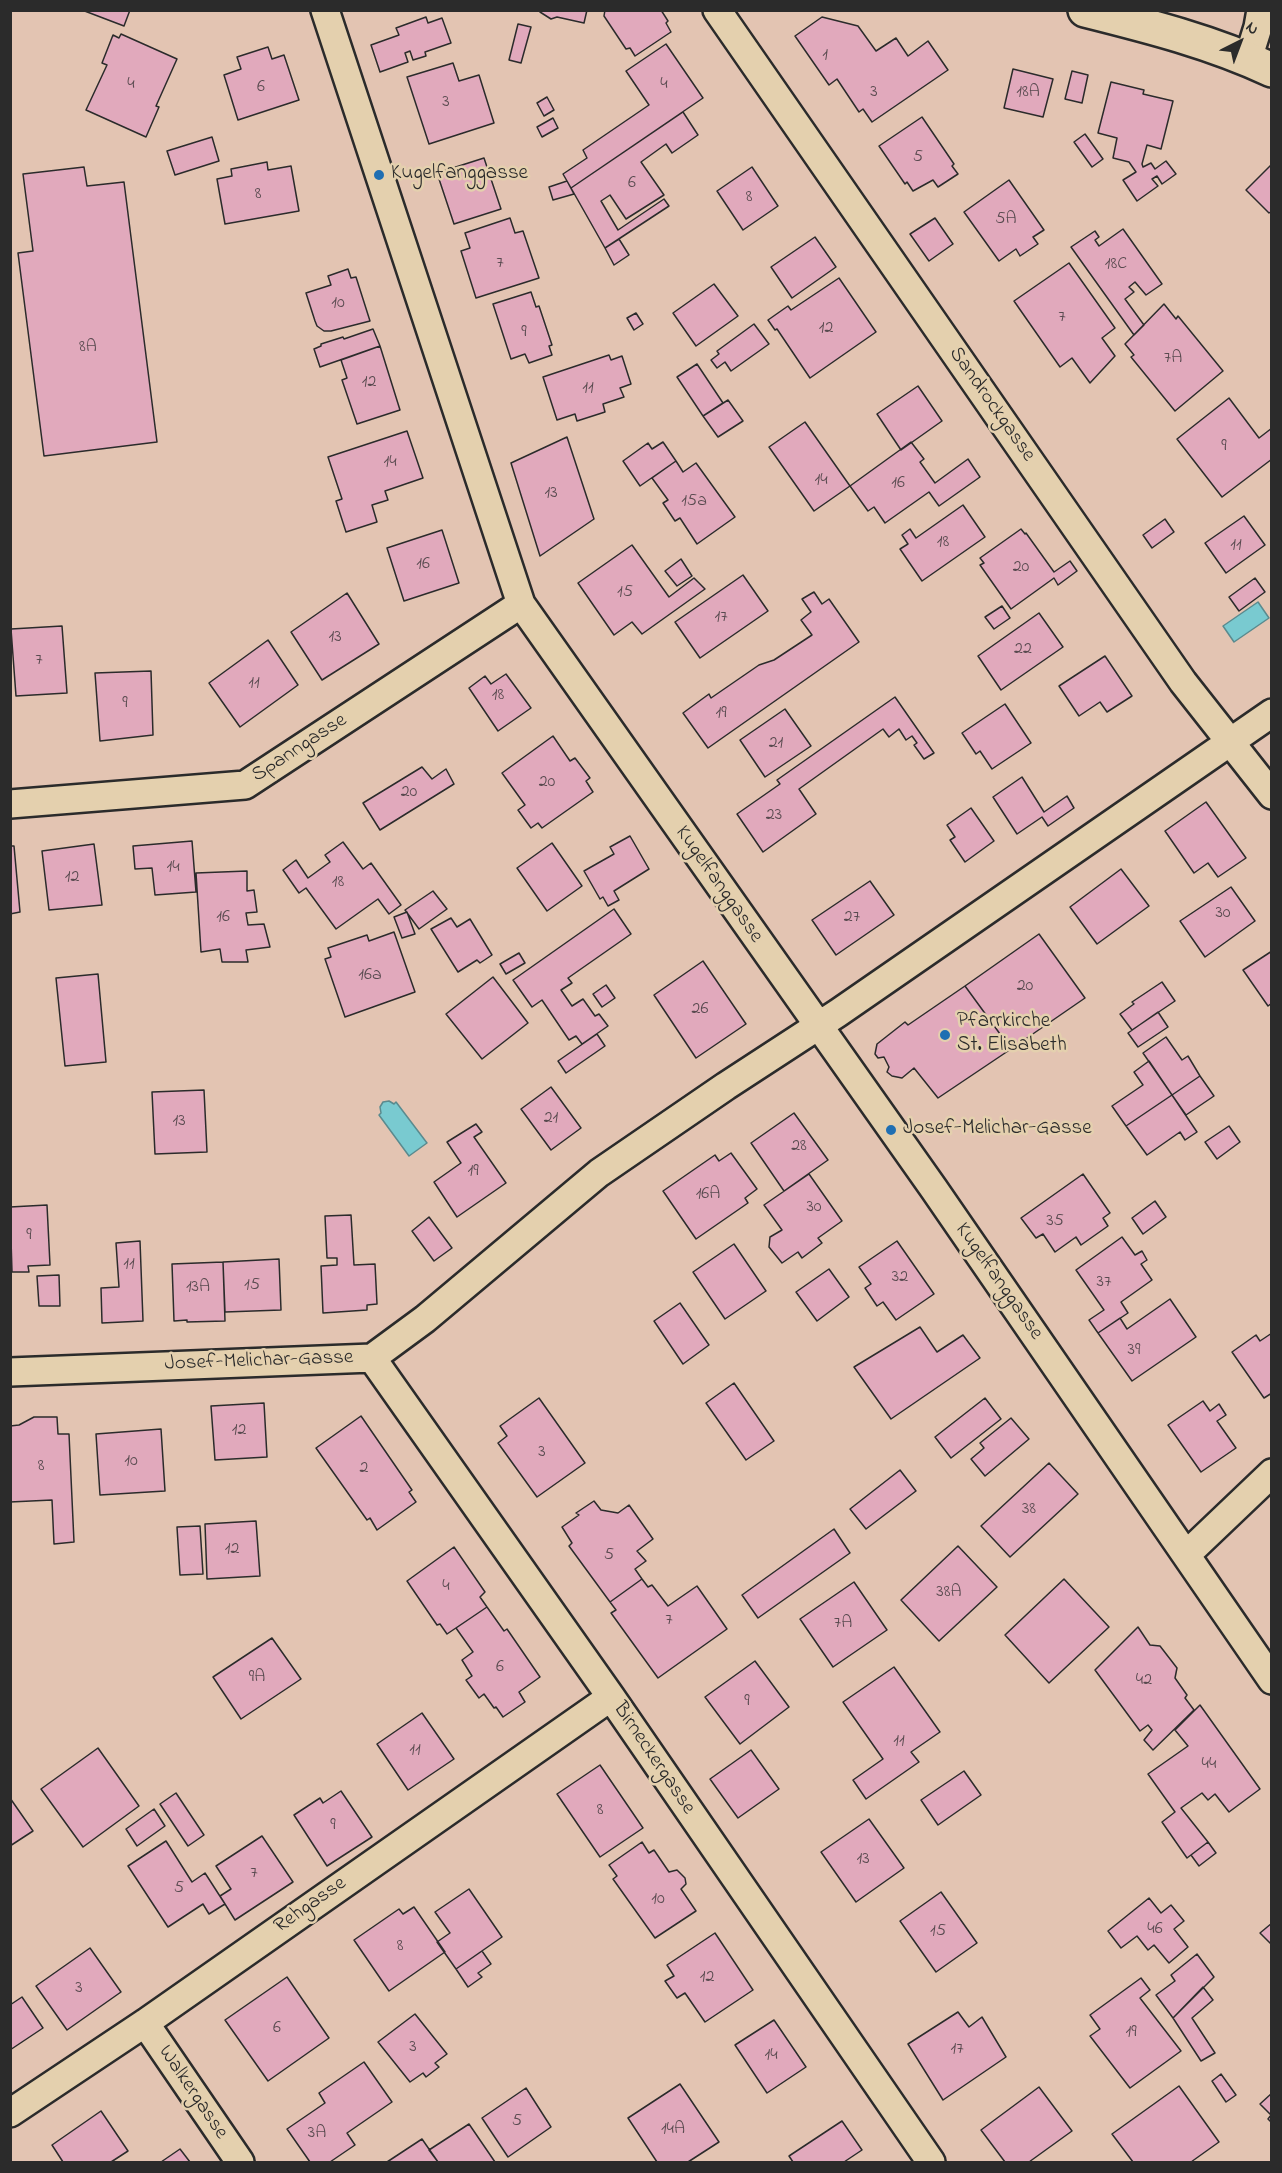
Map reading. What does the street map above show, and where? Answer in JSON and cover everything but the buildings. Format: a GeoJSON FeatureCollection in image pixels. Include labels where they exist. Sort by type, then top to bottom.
{"type":"FeatureCollection","features":[{"type":"Feature","properties":{"kind":"street","name":"Kugelfanggasse"},"geometry":{"type":"LineString","coordinates":[[325,10],[521,604],[934,1189],[1272,1680]]}},
{"type":"Feature","properties":{"kind":"street","name":"Sandrockgasse"},"geometry":{"type":"LineString","coordinates":[[717,10],[1183,682],[1272,795]]}},
{"type":"Feature","properties":{"kind":"street"},"geometry":{"type":"LineString","coordinates":[[1085,10],[1176,33],[1260,65],[1258,27],[1261,10]]}},
{"type":"Feature","properties":{"kind":"street","name":"Spanngasse"},"geometry":{"type":"LineString","coordinates":[[10,804],[245,784],[521,604]]}},
{"type":"Feature","properties":{"kind":"street","name":"Josef-Melichar-Gasse"},"geometry":{"type":"LineString","coordinates":[[10,1372],[372,1358],[425,1319],[599,1173],[818,1026],[1272,713]]}},
{"type":"Feature","properties":{"kind":"street","name":"Birneckergasse"},"geometry":{"type":"LineString","coordinates":[[372,1358],[611,1697],[931,2163]]}},
{"type":"Feature","properties":{"kind":"street"},"geometry":{"type":"LineString","coordinates":[[1186,1555],[1272,1473]]}},
{"type":"Feature","properties":{"kind":"street","name":"Rehgasse"},"geometry":{"type":"LineString","coordinates":[[10,2113],[145,2023],[611,1697]]}},
{"type":"Feature","properties":{"kind":"street","name":"Walkergasse"},"geometry":{"type":"LineString","coordinates":[[145,2023],[240,2163]]}},
{"type":"Feature","properties":{"kind":"water"},"geometry":{"type":"Polygon","coordinates":[[[1258,602],[1269,618],[1234,642],[1223,626],[1258,602]]]}},
{"type":"Feature","properties":{"kind":"water"},"geometry":{"type":"Polygon","coordinates":[[[389,1101],[394,1104],[396,1102],[427,1143],[409,1156],[379,1115],[383,1102],[389,1101]]]}},
{"type":"Feature","properties":{"kind":"place","name":"Kugelfanggasse"},"geometry":{"type":"Point","coordinates":[379,175]}},
{"type":"Feature","properties":{"kind":"place","name":"Pfarrkirche St. Elisabeth"},"geometry":{"type":"Point","coordinates":[945,1035]}},
{"type":"Feature","properties":{"kind":"place","name":"Josef-Melichar-Gasse"},"geometry":{"type":"Point","coordinates":[891,1130]}}]}
